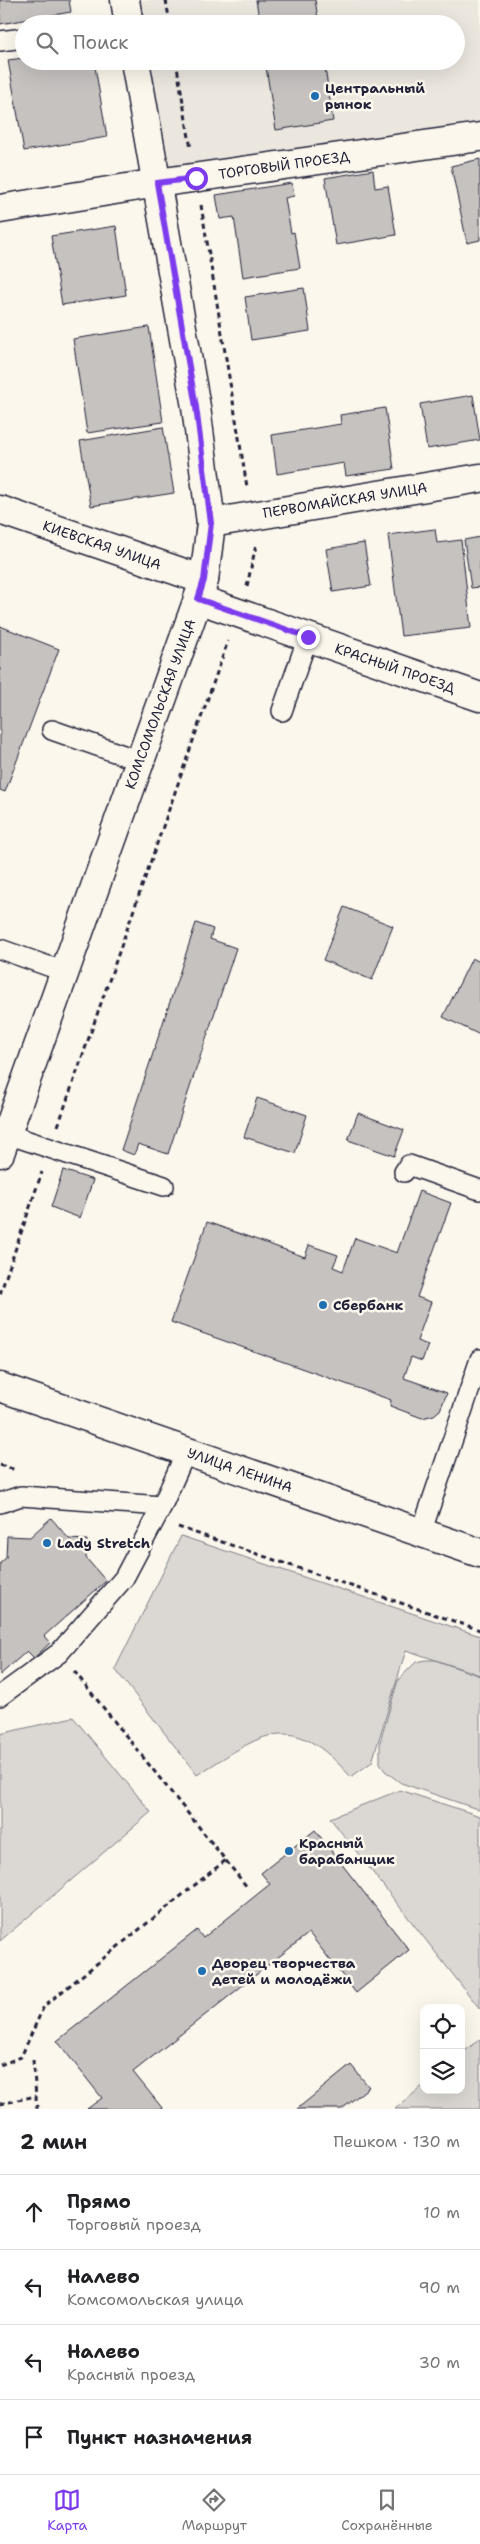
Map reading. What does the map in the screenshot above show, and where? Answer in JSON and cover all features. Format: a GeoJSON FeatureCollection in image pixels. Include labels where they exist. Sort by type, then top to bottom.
{"type":"FeatureCollection","features":[{"type":"Feature","properties":{"kind":"main road","name":"КОМСОМОЛЬСКАЯ УЛИЦА"},"geometry":{"type":"LineString","coordinates":[[4,1143],[201,589],[211,523],[196,407],[137,70]]}},
{"type":"Feature","properties":{"kind":"main road","name":"ТОРГОВЫЙ ПРОЕЗД"},"geometry":{"type":"LineString","coordinates":[[0,209],[157,183],[480,137]]}},
{"type":"Feature","properties":{"kind":"main road","name":"ПЕРВОМАЙСКАЯ УЛИЦА"},"geometry":{"type":"LineString","coordinates":[[211,523],[480,478]]}},
{"type":"Feature","properties":{"kind":"main road","name":"КИЕВСКАЯ УЛИЦА"},"geometry":{"type":"LineString","coordinates":[[0,510],[201,589]]}},
{"type":"Feature","properties":{"kind":"main road","name":"КРАСНЫЙ ПРОЕЗД"},"geometry":{"type":"LineString","coordinates":[[201,589],[308,637],[480,697]]}},
{"type":"Feature","properties":{"kind":"main road","name":"УЛИЦА ЛЕНИНА"},"geometry":{"type":"LineString","coordinates":[[0,1387],[480,1553]]}},
{"type":"Feature","properties":{"kind":"lane"},"geometry":{"type":"LineString","coordinates":[[0,41],[15,39]]}},
{"type":"Feature","properties":{"kind":"lane"},"geometry":{"type":"LineString","coordinates":[[282,712],[308,637]]}},
{"type":"Feature","properties":{"kind":"lane"},"geometry":{"type":"LineString","coordinates":[[52,730],[140,761]]}},
{"type":"Feature","properties":{"kind":"lane"},"geometry":{"type":"LineString","coordinates":[[0,949],[64,972]]}},
{"type":"Feature","properties":{"kind":"lane"},"geometry":{"type":"LineString","coordinates":[[4,1143],[164,1186]]}},
{"type":"Feature","properties":{"kind":"lane"},"geometry":{"type":"LineString","coordinates":[[404,1172],[409,1165],[480,1190]]}},
{"type":"Feature","properties":{"kind":"lane"},"geometry":{"type":"LineString","coordinates":[[421,1533],[480,1358]]}},
{"type":"Feature","properties":{"kind":"lane"},"geometry":{"type":"LineString","coordinates":[[0,1696],[59,1653],[124,1578],[159,1513],[186,1452]]}},
{"type":"Feature","properties":{"kind":"lane"},"geometry":{"type":"LineString","coordinates":[[0,1503],[21,1496],[159,1513]]}},
{"type":"Feature","properties":{"kind":"path"},"geometry":{"type":"LineString","coordinates":[[166,0],[168,15]]}},
{"type":"Feature","properties":{"kind":"path"},"geometry":{"type":"LineString","coordinates":[[178,70],[196,178]]}},
{"type":"Feature","properties":{"kind":"path"},"geometry":{"type":"LineString","coordinates":[[0,1464],[18,1471]]}},
{"type":"Feature","properties":{"kind":"path"},"geometry":{"type":"LineString","coordinates":[[159,1513],[480,1630]]}},
{"type":"Feature","properties":{"kind":"path"},"geometry":{"type":"LineString","coordinates":[[59,1653],[247,1887]]}},
{"type":"Feature","properties":{"kind":"path"},"geometry":{"type":"LineString","coordinates":[[0,2065],[21,2057],[44,2006],[226,1860]]}},
{"type":"Feature","properties":{"kind":"path"},"geometry":{"type":"LineString","coordinates":[[33,2060],[37,2109]]}},
{"type":"Feature","properties":{"kind":"path"},"geometry":{"type":"LineString","coordinates":[[0,2104],[36,2096]]}},
{"type":"Feature","properties":{"kind":"shaded area","name":"Центральный рынок"},"geometry":{"type":"Polygon","coordinates":[[[134,0],[480,0],[480,130],[165,177],[147,70],[465,70],[465,15],[136,15],[134,0]]]}},
{"type":"Feature","properties":{"kind":"shaded area"},"geometry":{"type":"Polygon","coordinates":[[[181,1536],[480,1636],[480,1675],[406,1650],[372,1762],[351,1777],[330,1755],[311,1742],[293,1735],[276,1734],[259,1739],[241,1748],[197,1775],[115,1669],[181,1536]]]}},
{"type":"Feature","properties":{"kind":"shaded area"},"geometry":{"type":"Polygon","coordinates":[[[435,1660],[480,1676],[480,1810],[401,1783],[385,1771],[380,1763],[380,1742],[398,1680],[416,1662],[435,1660]]]}},
{"type":"Feature","properties":{"kind":"shaded area"},"geometry":{"type":"Polygon","coordinates":[[[73,1717],[151,1812],[0,1941],[0,1734],[73,1717]]]}},
{"type":"Feature","properties":{"kind":"shaded area"},"geometry":{"type":"Polygon","coordinates":[[[400,1790],[480,1816],[480,2009],[330,1818],[400,1790]]]}},
{"type":"Feature","properties":{"kind":"shaded area"},"geometry":{"type":"Polygon","coordinates":[[[480,2039],[480,2109],[395,2109],[420,2088],[420,2094],[465,2094],[465,2051],[480,2039]]]}},
{"type":"Feature","properties":{"kind":"building"},"geometry":{"type":"Polygon","coordinates":[[[0,0],[69,0],[71,12],[53,15],[15,15],[15,21],[0,24],[0,0]]]}},
{"type":"Feature","properties":{"kind":"building"},"geometry":{"type":"Polygon","coordinates":[[[256,0],[315,0],[318,15],[258,15],[256,0]]]}},
{"type":"Feature","properties":{"kind":"building"},"geometry":{"type":"Polygon","coordinates":[[[15,59],[15,70],[96,70],[107,137],[24,151],[8,60],[15,59]]]}},
{"type":"Feature","properties":{"kind":"building"},"geometry":{"type":"Polygon","coordinates":[[[266,70],[325,70],[333,121],[276,130],[266,70]]]}},
{"type":"Feature","properties":{"kind":"building"},"geometry":{"type":"Polygon","coordinates":[[[480,159],[480,240],[467,243],[451,166],[480,159]]]}},
{"type":"Feature","properties":{"kind":"building"},"geometry":{"type":"Polygon","coordinates":[[[373,170],[375,188],[388,186],[396,235],[336,245],[325,178],[373,170]]]}},
{"type":"Feature","properties":{"kind":"building"},"geometry":{"type":"Polygon","coordinates":[[[292,183],[294,196],[285,198],[291,233],[294,232],[300,268],[243,277],[234,217],[220,219],[216,195],[292,183]]]}},
{"type":"Feature","properties":{"kind":"building"},"geometry":{"type":"Polygon","coordinates":[[[116,226],[126,295],[62,305],[51,236],[116,226]]]}},
{"type":"Feature","properties":{"kind":"building"},"geometry":{"type":"Polygon","coordinates":[[[304,288],[310,331],[251,340],[245,297],[304,288]]]}},
{"type":"Feature","properties":{"kind":"building"},"geometry":{"type":"Polygon","coordinates":[[[149,327],[163,422],[87,433],[73,339],[149,327]]]}},
{"type":"Feature","properties":{"kind":"building"},"geometry":{"type":"Polygon","coordinates":[[[473,395],[480,440],[427,449],[420,404],[473,395]]]}},
{"type":"Feature","properties":{"kind":"building"},"geometry":{"type":"Polygon","coordinates":[[[385,408],[394,469],[346,476],[344,463],[277,474],[272,435],[341,424],[340,415],[385,408]]]}},
{"type":"Feature","properties":{"kind":"building"},"geometry":{"type":"Polygon","coordinates":[[[163,427],[174,493],[91,506],[80,441],[163,427]]]}},
{"type":"Feature","properties":{"kind":"building"},"geometry":{"type":"Polygon","coordinates":[[[435,529],[437,543],[461,540],[471,628],[401,636],[388,535],[435,529]]]}},
{"type":"Feature","properties":{"kind":"building"},"geometry":{"type":"Polygon","coordinates":[[[480,537],[480,587],[471,588],[464,540],[480,537]]]}},
{"type":"Feature","properties":{"kind":"building"},"geometry":{"type":"Polygon","coordinates":[[[364,543],[371,586],[333,592],[326,549],[364,543]]]}},
{"type":"Feature","properties":{"kind":"building"},"geometry":{"type":"Polygon","coordinates":[[[0,626],[59,649],[5,792],[0,790],[0,626]]]}},
{"type":"Feature","properties":{"kind":"building"},"geometry":{"type":"Polygon","coordinates":[[[344,907],[393,926],[372,980],[323,960],[344,907]]]}},
{"type":"Feature","properties":{"kind":"building"},"geometry":{"type":"Polygon","coordinates":[[[196,923],[213,929],[210,939],[236,948],[168,1154],[138,1144],[134,1155],[121,1150],[196,923]]]}},
{"type":"Feature","properties":{"kind":"building"},"geometry":{"type":"Polygon","coordinates":[[[472,958],[480,962],[480,1035],[443,1017],[472,958]]]}},
{"type":"Feature","properties":{"kind":"building"},"geometry":{"type":"Polygon","coordinates":[[[257,1098],[307,1115],[295,1153],[244,1137],[257,1098]]]}},
{"type":"Feature","properties":{"kind":"building"},"geometry":{"type":"Polygon","coordinates":[[[358,1113],[404,1130],[394,1156],[348,1140],[358,1113]]]}},
{"type":"Feature","properties":{"kind":"building"},"geometry":{"type":"Polygon","coordinates":[[[63,1170],[93,1180],[80,1218],[51,1207],[63,1170]]]}},
{"type":"Feature","properties":{"kind":"building"},"geometry":{"type":"Polygon","coordinates":[[[419,1191],[451,1203],[417,1297],[431,1302],[417,1341],[428,1345],[422,1361],[411,1357],[404,1378],[447,1393],[440,1410],[434,1415],[422,1418],[390,1406],[391,1400],[171,1322],[207,1222],[305,1257],[309,1245],[338,1255],[333,1267],[343,1271],[355,1238],[397,1253],[419,1191]]]}},
{"type":"Feature","properties":{"kind":"building"},"geometry":{"type":"Polygon","coordinates":[[[51,1518],[69,1539],[87,1540],[86,1558],[106,1581],[44,1636],[50,1643],[34,1658],[27,1651],[0,1675],[0,1563],[6,1558],[7,1536],[30,1537],[51,1518]]]}},
{"type":"Feature","properties":{"kind":"building","name":"Дворец творчества детей и молодёжи"},"geometry":{"type":"Polygon","coordinates":[[[315,1830],[409,1950],[356,1993],[309,1933],[133,2072],[163,2109],[87,2109],[102,2098],[57,2041],[197,1930],[203,1938],[270,1884],[261,1873],[315,1830]]]}},
{"type":"Feature","properties":{"kind":"building"},"geometry":{"type":"Polygon","coordinates":[[[351,2065],[369,2087],[342,2109],[297,2109],[351,2065]]]}},
{"type":"Feature","properties":{"kind":"place","name":"Центральный рынок"},"geometry":{"type":"Point","coordinates":[315,96]}},
{"type":"Feature","properties":{"kind":"place","name":"Сбербанк"},"geometry":{"type":"Point","coordinates":[323,1305]}},
{"type":"Feature","properties":{"kind":"place","name":"Lady Stretch"},"geometry":{"type":"Point","coordinates":[47,1543]}},
{"type":"Feature","properties":{"kind":"place","name":"Красный барабанщик"},"geometry":{"type":"Point","coordinates":[289,1851]}},
{"type":"Feature","properties":{"kind":"place","name":"Дворец творчества детей и молодёжи"},"geometry":{"type":"Point","coordinates":[202,1971]}},
{"type":"Feature","properties":{"kind":"route"},"geometry":{"type":"LineString","coordinates":[[196,178],[157,183],[196,407],[211,523],[204,580],[198,599],[308,637]]}}]}
